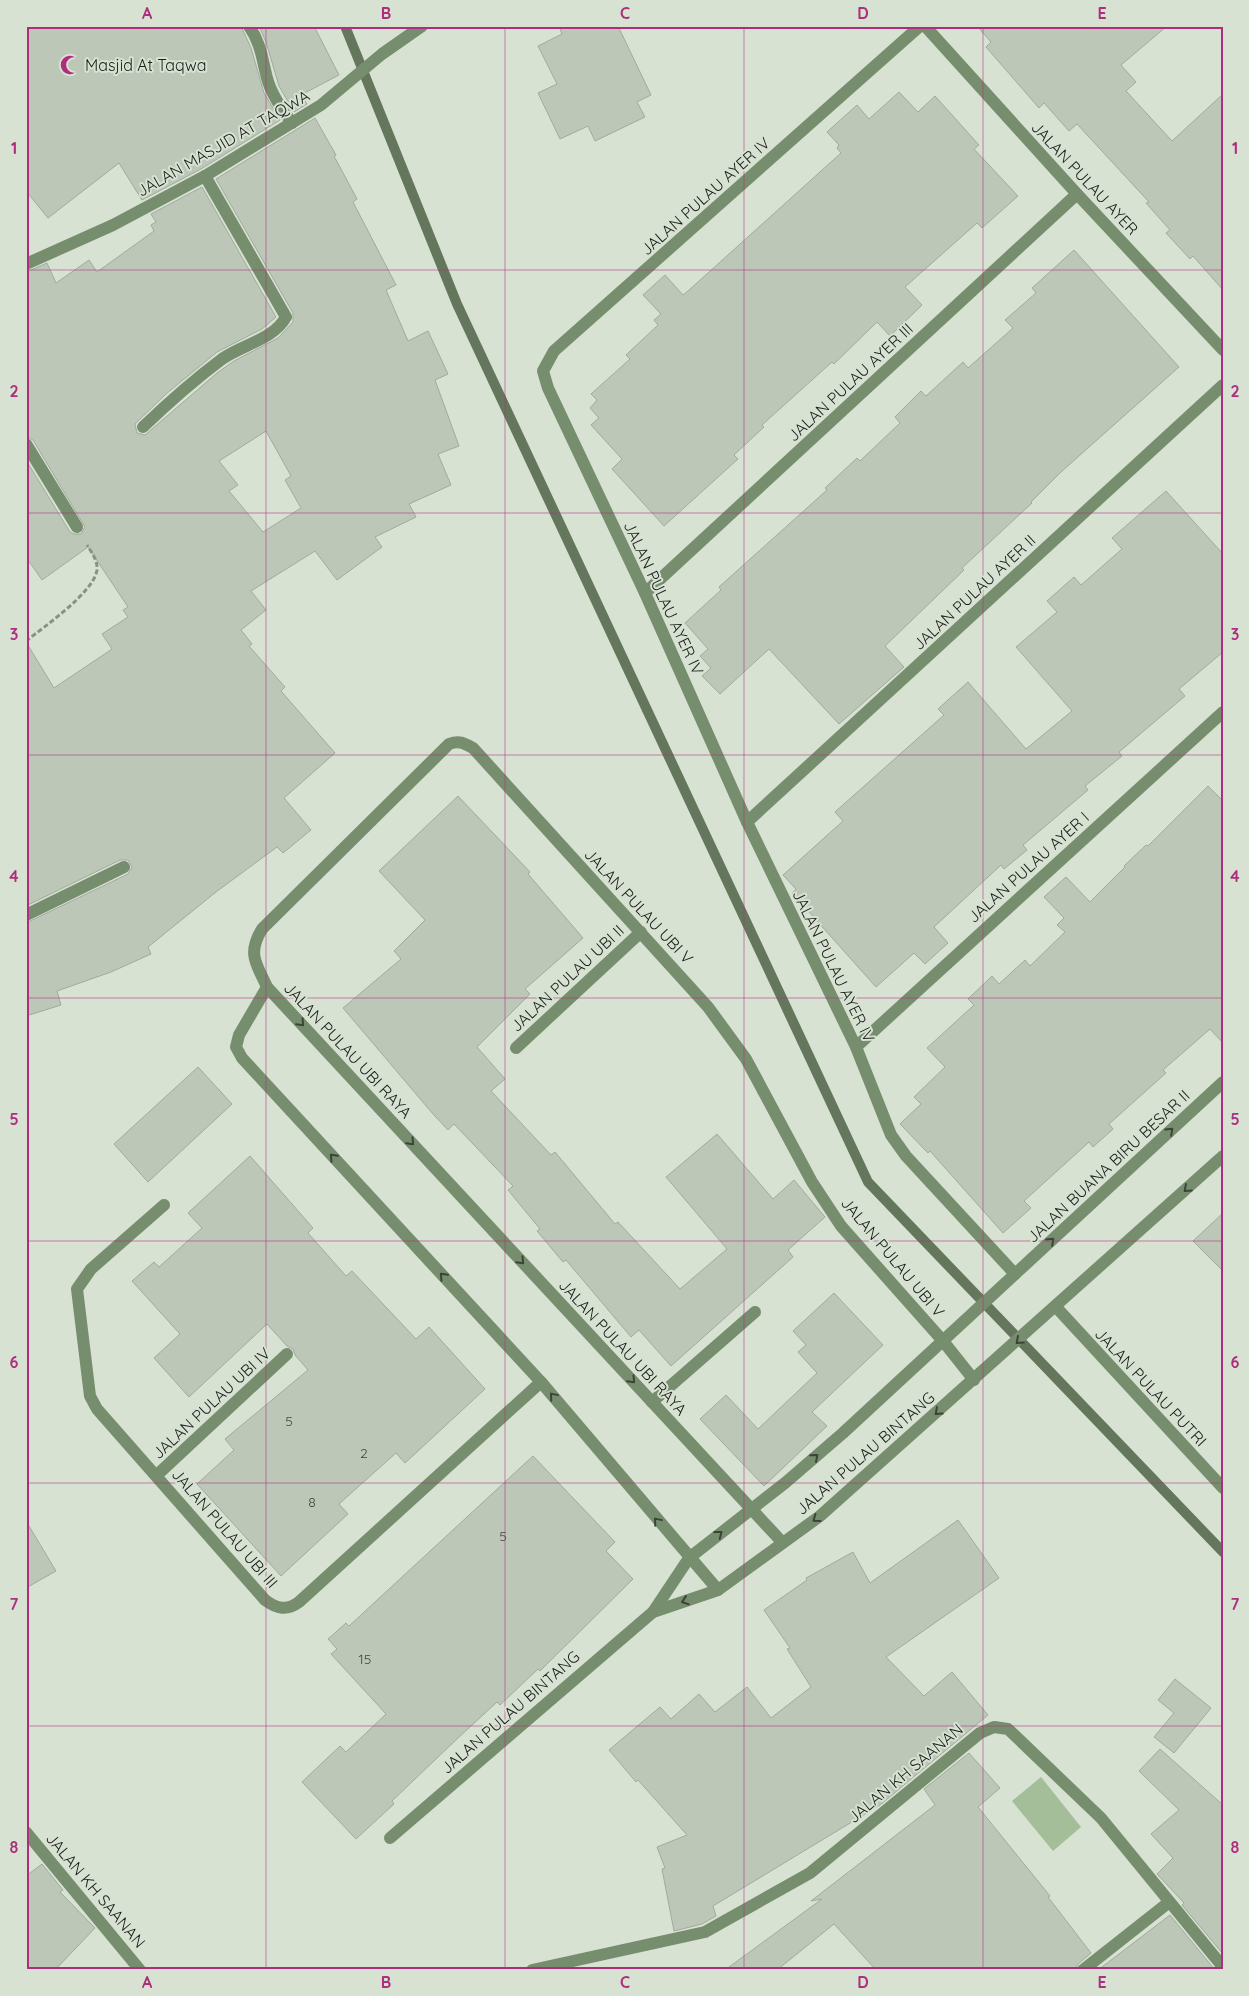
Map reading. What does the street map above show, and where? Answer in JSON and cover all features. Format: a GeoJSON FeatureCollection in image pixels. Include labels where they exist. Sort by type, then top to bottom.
{"type":"FeatureCollection","features":[{"type":"Feature","properties":{"kind":"street"},"geometry":{"type":"LineString","coordinates":[[249,26],[256,37],[264,57],[267,79],[276,99],[292,123]]}},
{"type":"Feature","properties":{"kind":"street","name":"JALAN MASJID AT TAQWA"},"geometry":{"type":"LineString","coordinates":[[26,264],[113,225],[205,176],[321,105],[382,54],[422,26]]}},
{"type":"Feature","properties":{"kind":"street","name":"JALAN PULAU AYER IV"},"geometry":{"type":"LineString","coordinates":[[920,26],[554,351],[544,371],[548,388],[645,593],[747,822],[856,1047],[891,1135],[906,1156],[1012,1278]]}},
{"type":"Feature","properties":{"kind":"street","name":"JALAN PULAU AYER"},"geometry":{"type":"LineString","coordinates":[[925,26],[1077,194],[1223,350]]}},
{"type":"Feature","properties":{"kind":"street"},"geometry":{"type":"LineString","coordinates":[[143,427],[224,358],[280,328],[286,317],[205,176]]}},
{"type":"Feature","properties":{"kind":"street","name":"JALAN PULAU AYER III"},"geometry":{"type":"LineString","coordinates":[[645,593],[1077,194]]}},
{"type":"Feature","properties":{"kind":"street","name":"JALAN PULAU AYER II"},"geometry":{"type":"LineString","coordinates":[[747,822],[1223,385]]}},
{"type":"Feature","properties":{"kind":"street"},"geometry":{"type":"LineString","coordinates":[[26,444],[77,527]]}},
{"type":"Feature","properties":{"kind":"street","name":"JALAN PULAU AYER I"},"geometry":{"type":"LineString","coordinates":[[856,1047],[1223,712]]}},
{"type":"Feature","properties":{"kind":"street","name":"JALAN PULAU UBI V"},"geometry":{"type":"LineString","coordinates":[[268,987],[253,955],[254,942],[262,928],[449,744],[456,741],[464,742],[473,748],[708,1007],[746,1059],[782,1122],[812,1182],[841,1226],[943,1341],[974,1380]]}},
{"type":"Feature","properties":{"kind":"street"},"geometry":{"type":"LineString","coordinates":[[26,915],[124,867]]}},
{"type":"Feature","properties":{"kind":"street","name":"JALAN PULAU UBI II"},"geometry":{"type":"LineString","coordinates":[[516,1048],[641,932]]}},
{"type":"Feature","properties":{"kind":"street","name":"JALAN PULAU UBI RAYA"},"geometry":{"type":"LineString","coordinates":[[718,1590],[688,1558],[541,1382],[238,1052],[236,1047],[239,1035],[268,987],[652,1402],[749,1510],[782,1542]]}},
{"type":"Feature","properties":{"kind":"street","name":"JALAN BUANA BIRU BESAR II"},"geometry":{"type":"LineString","coordinates":[[1012,1278],[1223,1082]]}},
{"type":"Feature","properties":{"kind":"street"},"geometry":{"type":"LineString","coordinates":[[1052,1311],[1223,1156]]}},
{"type":"Feature","properties":{"kind":"street","name":"JALAN PULAU UBI III"},"geometry":{"type":"LineString","coordinates":[[164,1205],[91,1269],[77,1289],[90,1396],[97,1409],[265,1600],[273,1606],[291,1608],[541,1382]]}},
{"type":"Feature","properties":{"kind":"street","name":"JALAN PULAU BINTANG"},"geometry":{"type":"LineString","coordinates":[[390,1838],[653,1612],[688,1558],[836,1439],[1012,1278]]}},
{"type":"Feature","properties":{"kind":"street","name":"JALAN PULAU BINTANG"},"geometry":{"type":"LineString","coordinates":[[653,1612],[718,1590],[820,1516],[1052,1311]]}},
{"type":"Feature","properties":{"kind":"street","name":"JALAN PULAU PUTRI"},"geometry":{"type":"LineString","coordinates":[[1052,1311],[1223,1488]]}},
{"type":"Feature","properties":{"kind":"street"},"geometry":{"type":"LineString","coordinates":[[652,1402],[755,1312]]}},
{"type":"Feature","properties":{"kind":"street","name":"JALAN PULAU UBI IV"},"geometry":{"type":"LineString","coordinates":[[157,1475],[287,1354]]}},
{"type":"Feature","properties":{"kind":"street","name":"JALAN KH SAANAN"},"geometry":{"type":"LineString","coordinates":[[532,1970],[705,1932],[810,1873],[980,1732],[994,1726],[1008,1729],[1101,1818],[1223,1967]]}},
{"type":"Feature","properties":{"kind":"street","name":"JALAN KH SAANAN"},"geometry":{"type":"LineString","coordinates":[[26,1832],[140,1970]]}},
{"type":"Feature","properties":{"kind":"street"},"geometry":{"type":"LineString","coordinates":[[1083,1970],[1168,1902]]}},
{"type":"Feature","properties":{"kind":"path"},"geometry":{"type":"LineString","coordinates":[[26,641],[72,605],[94,578],[96,561],[77,527]]}},
{"type":"Feature","properties":{"kind":"green space"},"geometry":{"type":"Polygon","coordinates":[[[1041,1777],[1081,1827],[1053,1851],[1012,1801],[1041,1777]]]}},
{"type":"Feature","properties":{"kind":"building"},"geometry":{"type":"Polygon","coordinates":[[[26,26],[241,26],[251,48],[264,93],[280,120],[201,169],[142,200],[119,163],[48,218],[26,191],[26,26]]]}},
{"type":"Feature","properties":{"kind":"building"},"geometry":{"type":"Polygon","coordinates":[[[259,26],[314,26],[339,75],[301,95],[307,104],[294,112],[279,86],[266,42],[259,26]]]}},
{"type":"Feature","properties":{"kind":"building"},"geometry":{"type":"Polygon","coordinates":[[[559,26],[618,26],[651,95],[637,102],[645,117],[595,141],[588,126],[560,139],[538,93],[557,84],[538,46],[562,34],[559,26]]]}},
{"type":"Feature","properties":{"kind":"building"},"geometry":{"type":"Polygon","coordinates":[[[977,26],[1167,26],[1121,65],[1136,82],[1126,91],[1172,141],[1223,94],[1223,290],[1193,256],[1190,259],[1166,233],[1170,230],[1146,203],[1149,202],[1077,124],[1069,131],[1044,103],[1039,108],[986,47],[991,42],[977,26]]]}},
{"type":"Feature","properties":{"kind":"building"},"geometry":{"type":"Polygon","coordinates":[[[899,92],[918,112],[935,96],[979,145],[974,149],[1018,196],[982,228],[977,223],[905,287],[922,305],[890,336],[877,322],[834,364],[832,362],[762,425],[764,427],[734,455],[738,459],[664,526],[612,469],[622,459],[591,425],[599,418],[590,408],[597,400],[591,394],[630,359],[626,355],[658,325],[654,320],[661,314],[643,295],[665,275],[683,295],[841,153],[837,148],[839,145],[827,132],[857,105],[869,119],[899,92]]]}},
{"type":"Feature","properties":{"kind":"building"},"geometry":{"type":"Polygon","coordinates":[[[315,118],[336,155],[334,156],[357,199],[353,202],[396,285],[386,290],[408,341],[428,331],[448,374],[435,380],[459,446],[438,454],[451,485],[409,504],[416,517],[375,537],[382,547],[337,580],[315,551],[251,591],[266,610],[241,630],[252,644],[249,646],[285,687],[281,691],[335,753],[284,798],[311,830],[283,853],[277,847],[216,892],[148,947],[151,954],[111,972],[57,991],[61,1005],[26,1016],[26,923],[128,874],[132,867],[128,860],[120,860],[26,906],[26,642],[54,688],[112,649],[102,634],[128,617],[123,610],[128,607],[88,547],[42,580],[26,557],[26,460],[70,532],[81,534],[85,527],[33,440],[26,436],[26,272],[47,263],[56,283],[89,260],[97,272],[154,231],[151,225],[156,222],[151,214],[202,187],[276,317],[262,329],[217,352],[166,394],[135,424],[137,433],[145,435],[217,373],[234,361],[278,338],[293,322],[293,313],[216,179],[315,118]],[[266,431],[219,461],[238,485],[229,491],[263,532],[301,508],[285,480],[291,476],[266,431]]]}},
{"type":"Feature","properties":{"kind":"building"},"geometry":{"type":"Polygon","coordinates":[[[1074,250],[1179,367],[1061,472],[1032,503],[962,568],[964,570],[885,646],[904,667],[839,724],[769,649],[720,694],[702,676],[711,668],[700,656],[708,649],[685,623],[721,590],[719,587],[827,490],[825,488],[857,458],[860,461],[900,423],[895,417],[921,391],[926,396],[963,362],[968,368],[1013,328],[1005,320],[1036,293],[1032,288],[1074,250]]]}},
{"type":"Feature","properties":{"kind":"building"},"geometry":{"type":"Polygon","coordinates":[[[1166,491],[1223,554],[1223,652],[1179,689],[1185,696],[1119,752],[1122,756],[1085,786],[1088,790],[1023,845],[1027,850],[1004,869],[1001,865],[934,927],[948,943],[925,964],[914,953],[876,987],[792,893],[796,889],[783,875],[843,821],[835,812],[944,715],[938,709],[968,682],[1026,749],[1072,711],[1016,647],[1057,612],[1047,601],[1074,577],[1081,585],[1122,549],[1112,538],[1166,491]]]}},
{"type":"Feature","properties":{"kind":"building"},"geometry":{"type":"Polygon","coordinates":[[[1208,786],[1223,801],[1223,1043],[1210,1029],[1163,1070],[1166,1073],[1109,1124],[1113,1129],[1093,1147],[1089,1142],[1024,1201],[1031,1208],[1003,1233],[930,1151],[928,1153],[900,1124],[921,1104],[914,1097],[945,1067],[927,1048],[974,1005],[968,999],[992,976],[999,984],[1025,960],[1030,966],[1065,932],[1057,925],[1064,918],[1044,897],[1066,877],[1090,902],[1124,866],[1146,845],[1148,846],[1208,786]]]}},
{"type":"Feature","properties":{"kind":"building"},"geometry":{"type":"Polygon","coordinates":[[[458,796],[530,872],[528,874],[583,938],[525,989],[530,994],[477,1047],[505,1079],[491,1091],[551,1155],[555,1152],[615,1224],[618,1222],[680,1289],[727,1249],[666,1177],[717,1134],[773,1199],[794,1180],[825,1217],[788,1250],[793,1257],[671,1366],[639,1330],[631,1337],[566,1260],[563,1262],[537,1231],[540,1229],[508,1190],[513,1186],[454,1124],[448,1130],[343,1008],[401,959],[394,951],[425,920],[379,871],[458,796]]]}},
{"type":"Feature","properties":{"kind":"building"},"geometry":{"type":"Polygon","coordinates":[[[198,1067],[232,1104],[148,1182],[114,1144],[198,1067]]]}},
{"type":"Feature","properties":{"kind":"building"},"geometry":{"type":"Polygon","coordinates":[[[250,1156],[313,1228],[308,1233],[346,1276],[352,1271],[416,1339],[429,1327],[485,1389],[405,1463],[396,1453],[339,1504],[348,1514],[281,1576],[197,1484],[234,1450],[225,1439],[308,1370],[295,1355],[293,1349],[287,1346],[267,1324],[189,1397],[154,1358],[180,1334],[132,1281],[154,1262],[159,1267],[202,1228],[188,1213],[250,1156]]]}},
{"type":"Feature","properties":{"kind":"building"},"geometry":{"type":"Polygon","coordinates":[[[1223,1213],[1223,1271],[1193,1241],[1223,1213]]]}},
{"type":"Feature","properties":{"kind":"building"},"geometry":{"type":"Polygon","coordinates":[[[834,1293],[883,1345],[812,1412],[827,1426],[764,1486],[700,1419],[726,1395],[758,1429],[817,1373],[798,1352],[806,1345],[793,1331],[834,1293]]]}},
{"type":"Feature","properties":{"kind":"building"},"geometry":{"type":"Polygon","coordinates":[[[533,1456],[615,1542],[606,1551],[633,1579],[540,1671],[538,1669],[500,1705],[497,1702],[458,1738],[392,1801],[394,1804],[356,1839],[302,1782],[340,1746],[346,1752],[386,1714],[331,1654],[337,1649],[328,1639],[346,1623],[349,1626],[533,1456]]]}},
{"type":"Feature","properties":{"kind":"building"},"geometry":{"type":"Polygon","coordinates":[[[958,1520],[999,1578],[886,1657],[924,1696],[952,1672],[988,1715],[880,1805],[713,1906],[716,1916],[702,1924],[674,1931],[662,1869],[665,1868],[657,1847],[687,1835],[638,1780],[636,1782],[609,1750],[660,1707],[671,1719],[699,1694],[715,1712],[747,1687],[771,1718],[811,1687],[787,1649],[790,1648],[764,1610],[807,1580],[806,1578],[853,1552],[870,1583],[958,1520]]]}},
{"type":"Feature","properties":{"kind":"building"},"geometry":{"type":"Polygon","coordinates":[[[26,1521],[56,1571],[26,1588],[26,1521]]]}},
{"type":"Feature","properties":{"kind":"building"},"geometry":{"type":"Polygon","coordinates":[[[1175,1679],[1211,1708],[1174,1753],[1154,1737],[1174,1713],[1158,1700],[1175,1679]]]}},
{"type":"Feature","properties":{"kind":"building"},"geometry":{"type":"Polygon","coordinates":[[[1160,1749],[1223,1805],[1223,1954],[1182,1905],[1184,1903],[1157,1874],[1173,1858],[1151,1834],[1179,1810],[1139,1771],[1160,1749]]]}},
{"type":"Feature","properties":{"kind":"building"},"geometry":{"type":"Polygon","coordinates":[[[969,1753],[1000,1788],[978,1807],[1050,1896],[1048,1897],[1091,1953],[1078,1964],[1075,1970],[876,1970],[834,1924],[777,1970],[725,1970],[822,1899],[811,1901],[935,1805],[924,1789],[969,1753]]]}},
{"type":"Feature","properties":{"kind":"building"},"geometry":{"type":"Polygon","coordinates":[[[42,1864],[63,1890],[60,1892],[95,1928],[55,1970],[26,1970],[26,1876],[42,1864]]]}},
{"type":"Feature","properties":{"kind":"building"},"geometry":{"type":"Polygon","coordinates":[[[1170,1915],[1215,1970],[1096,1970],[1102,1967],[1170,1915]]]}},
{"type":"Feature","properties":{"kind":"waterway"},"geometry":{"type":"LineString","coordinates":[[345,26],[457,304],[868,1182],[1223,1552]]}},
{"type":"Feature","properties":{"kind":"place","name":"Masjid At Taqwa"},"geometry":{"type":"Point","coordinates":[70,65]}}]}
